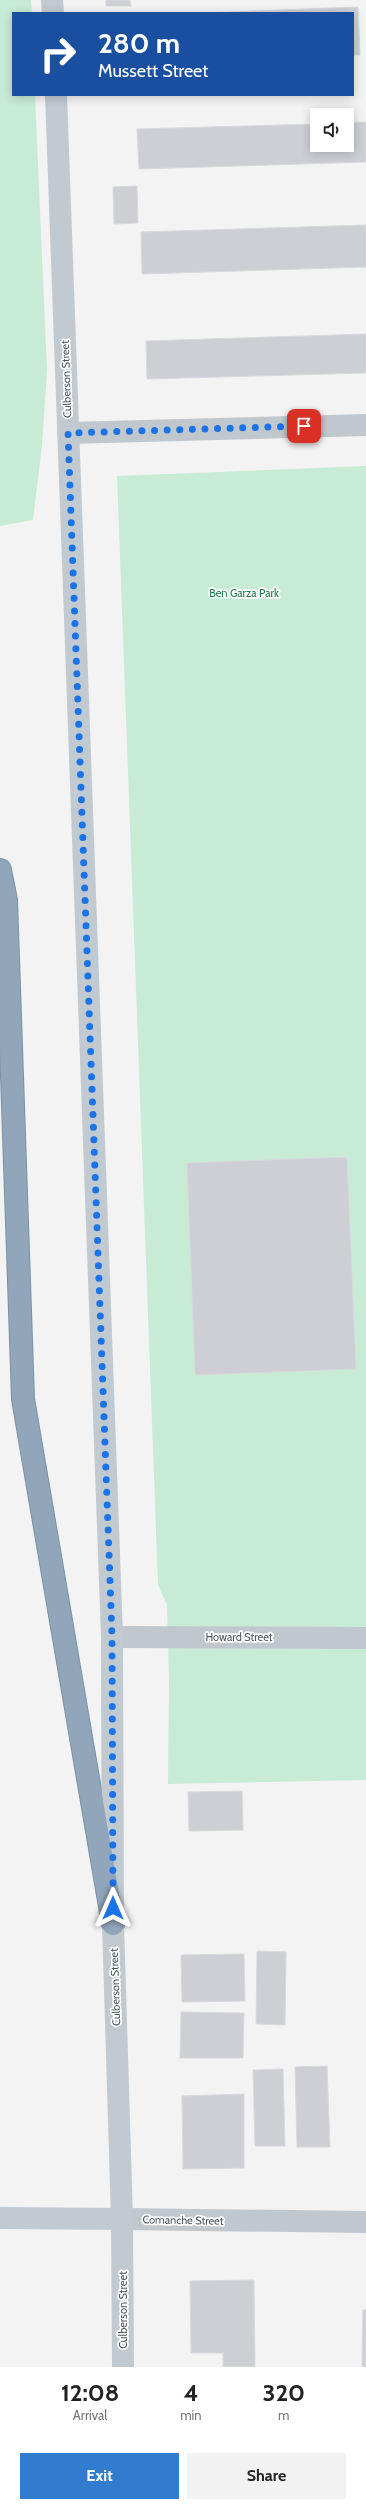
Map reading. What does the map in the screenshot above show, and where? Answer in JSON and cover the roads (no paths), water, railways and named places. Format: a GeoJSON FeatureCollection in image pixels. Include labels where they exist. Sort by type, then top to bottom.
{"type":"FeatureCollection","features":[{"type":"Feature","properties":{"kind":"highway"},"geometry":{"type":"LineString","coordinates":[[0,870],[6,900],[23,1399],[113,1924]]}},
{"type":"Feature","properties":{"kind":"main road"},"geometry":{"type":"LineString","coordinates":[[52,0],[52,12]]}},
{"type":"Feature","properties":{"kind":"main road","name":"Culberson Street"},"geometry":{"type":"LineString","coordinates":[[56,96],[112,1636],[113,1924],[122,2219],[123,2367]]}},
{"type":"Feature","properties":{"kind":"main road","name":"Comanche Street"},"geometry":{"type":"LineString","coordinates":[[0,2218],[122,2219]]}},
{"type":"Feature","properties":{"kind":"street"},"geometry":{"type":"LineString","coordinates":[[68,433],[366,425]]}},
{"type":"Feature","properties":{"kind":"street","name":"Howard Street"},"geometry":{"type":"LineString","coordinates":[[112,1636],[366,1638]]}},
{"type":"Feature","properties":{"kind":"street","name":"Comanche Street"},"geometry":{"type":"LineString","coordinates":[[122,2219],[366,2222]]}},
{"type":"Feature","properties":{"kind":"park label","name":"Ben Garza Park"},"geometry":{"type":"Point","coordinates":[244,593]}}]}
